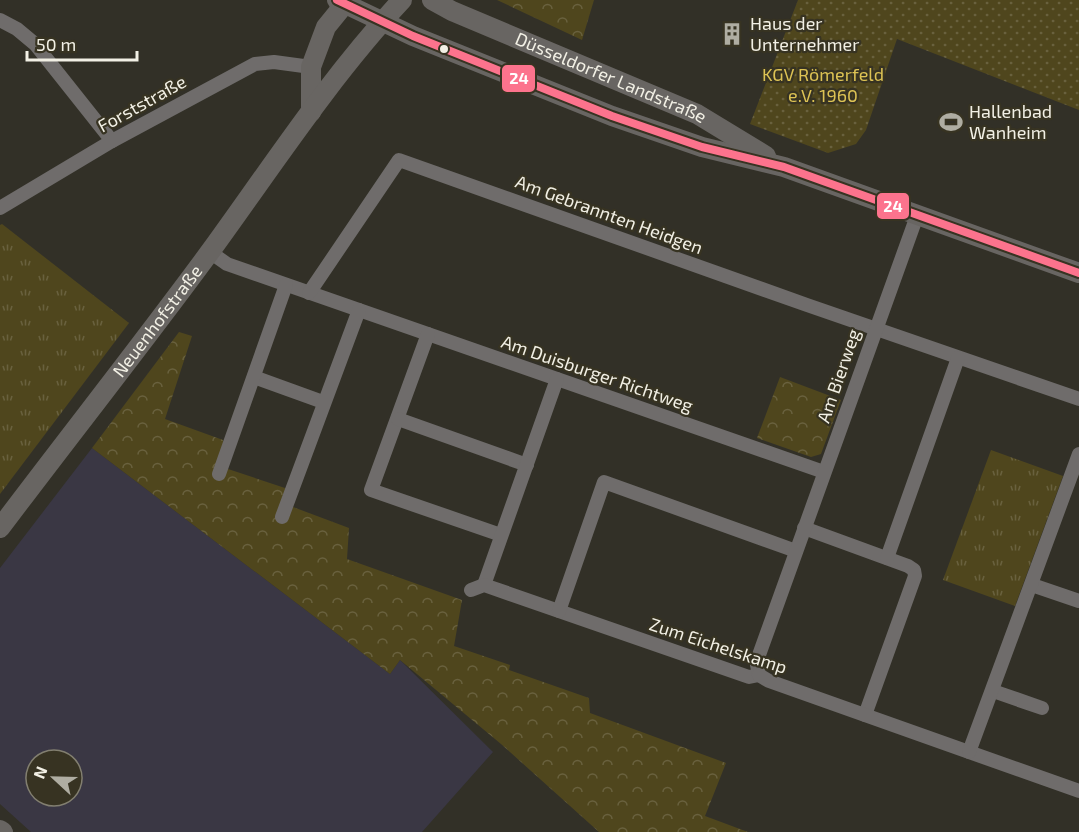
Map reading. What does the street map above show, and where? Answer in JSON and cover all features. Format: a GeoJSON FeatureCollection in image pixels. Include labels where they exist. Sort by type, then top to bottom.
{"type":"FeatureCollection","features":[{"type":"Feature","properties":{"kind":"main road","name":"Neuenhofstraße"},"geometry":{"type":"LineString","coordinates":[[0,528],[210,252],[311,112],[381,22],[402,0]]}},
{"type":"Feature","properties":{"kind":"main road","name":"Düsseldorfer Landstraße"},"geometry":{"type":"LineString","coordinates":[[432,0],[452,11],[697,114],[784,167]]}},
{"type":"Feature","properties":{"kind":"main road","name":"Düsseldorfer Landstraße"},"geometry":{"type":"LineString","coordinates":[[343,1],[381,22],[612,116],[702,147],[784,167],[918,213],[1079,273]]}},
{"type":"Feature","properties":{"kind":"main road"},"geometry":{"type":"LineString","coordinates":[[311,112],[311,67],[326,27],[343,1]]}},
{"type":"Feature","properties":{"kind":"main road"},"geometry":{"type":"LineString","coordinates":[[311,67],[338,77]]}},
{"type":"Feature","properties":{"kind":"street"},"geometry":{"type":"LineString","coordinates":[[0,20],[17,29],[35,44],[112,141]]}},
{"type":"Feature","properties":{"kind":"street","name":"Forststraße"},"geometry":{"type":"LineString","coordinates":[[0,208],[112,141],[255,64],[274,62],[311,67]]}},
{"type":"Feature","properties":{"kind":"street","name":"Am Gebrannten Heidgen"},"geometry":{"type":"LineString","coordinates":[[309,293],[399,160],[1079,399]]}},
{"type":"Feature","properties":{"kind":"street","name":"Am Bierweg"},"geometry":{"type":"LineString","coordinates":[[759,675],[757,663],[918,213]]}},
{"type":"Feature","properties":{"kind":"street","name":"Am Duisburger Richtweg"},"geometry":{"type":"LineString","coordinates":[[210,252],[227,264],[824,472]]}},
{"type":"Feature","properties":{"kind":"street"},"geometry":{"type":"LineString","coordinates":[[219,474],[286,285]]}},
{"type":"Feature","properties":{"kind":"street"},"geometry":{"type":"LineString","coordinates":[[282,517],[358,310]]}},
{"type":"Feature","properties":{"kind":"street"},"geometry":{"type":"LineString","coordinates":[[428,334],[371,490],[501,535]]}},
{"type":"Feature","properties":{"kind":"street"},"geometry":{"type":"LineString","coordinates":[[887,558],[958,358]]}},
{"type":"Feature","properties":{"kind":"street"},"geometry":{"type":"LineString","coordinates":[[254,377],[323,402]]}},
{"type":"Feature","properties":{"kind":"street"},"geometry":{"type":"LineString","coordinates":[[471,590],[484,585],[557,380]]}},
{"type":"Feature","properties":{"kind":"street"},"geometry":{"type":"LineString","coordinates":[[398,419],[527,465]]}},
{"type":"Feature","properties":{"kind":"street"},"geometry":{"type":"LineString","coordinates":[[969,752],[1079,454]]}},
{"type":"Feature","properties":{"kind":"street"},"geometry":{"type":"LineString","coordinates":[[560,611],[604,482],[796,551]]}},
{"type":"Feature","properties":{"kind":"street"},"geometry":{"type":"LineString","coordinates":[[804,528],[914,570],[915,576],[865,715]]}},
{"type":"Feature","properties":{"kind":"street","name":"Zum Eichelskamp"},"geometry":{"type":"LineString","coordinates":[[484,585],[749,677],[759,675],[765,680],[1079,791]]}},
{"type":"Feature","properties":{"kind":"street"},"geometry":{"type":"LineString","coordinates":[[1032,585],[1079,601]]}},
{"type":"Feature","properties":{"kind":"street"},"geometry":{"type":"LineString","coordinates":[[993,691],[1042,708]]}},
{"type":"Feature","properties":{"kind":"shaded area"},"geometry":{"type":"Polygon","coordinates":[[[92,448],[390,674],[400,660],[493,752],[422,832],[31,832],[0,804],[0,568],[92,448]]]}},
{"type":"Feature","properties":{"kind":"green space"},"geometry":{"type":"Polygon","coordinates":[[[497,0],[594,0],[582,40],[497,0]]]}},
{"type":"Feature","properties":{"kind":"green space","name":"KGV Römerfeld e.V. 1960"},"geometry":{"type":"Polygon","coordinates":[[[798,0],[1079,0],[1079,110],[897,39],[866,130],[856,144],[828,153],[750,124],[798,0]]]}},
{"type":"Feature","properties":{"kind":"green space"},"geometry":{"type":"Polygon","coordinates":[[[2,224],[129,323],[0,494],[0,225],[2,224]]]}},
{"type":"Feature","properties":{"kind":"green space"},"geometry":{"type":"Polygon","coordinates":[[[179,332],[192,336],[165,419],[223,440],[225,468],[285,488],[293,507],[349,528],[347,559],[462,600],[454,646],[510,665],[509,670],[589,698],[590,713],[726,763],[705,816],[748,832],[599,832],[501,744],[400,660],[390,674],[92,448],[179,332]]]}},
{"type":"Feature","properties":{"kind":"green space"},"geometry":{"type":"Polygon","coordinates":[[[780,377],[841,400],[821,454],[811,457],[757,438],[780,377]]]}},
{"type":"Feature","properties":{"kind":"green space"},"geometry":{"type":"Polygon","coordinates":[[[991,450],[1063,476],[1015,606],[943,580],[991,450]]]}},
{"type":"Feature","properties":{"kind":"transit line","name":"24"},"geometry":{"type":"LineString","coordinates":[[337,0],[413,36],[612,116],[702,147],[784,167],[1079,273]]}},
{"type":"Feature","properties":{"kind":"place","name":"Haus der Unternehmer"},"geometry":{"type":"Point","coordinates":[732,34]}},
{"type":"Feature","properties":{"kind":"place","name":"Hallenbad Wanheim"},"geometry":{"type":"Point","coordinates":[951,122]}}]}
